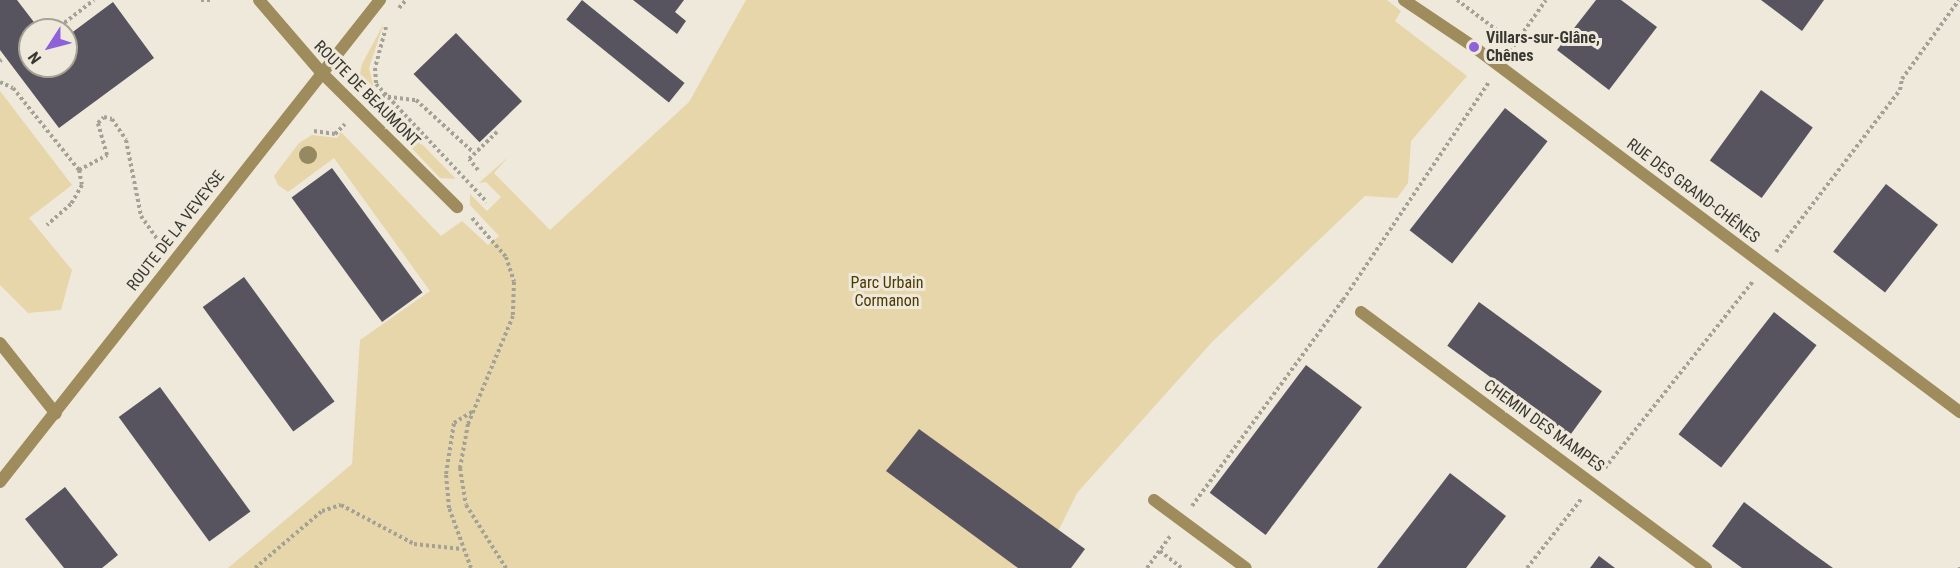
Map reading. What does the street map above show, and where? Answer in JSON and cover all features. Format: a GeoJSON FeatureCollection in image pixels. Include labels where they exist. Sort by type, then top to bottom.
{"type":"FeatureCollection","features":[{"type":"Feature","properties":{"kind":"street","name":"ROUTE DE BEAUMONT"},"geometry":{"type":"LineString","coordinates":[[259,0],[321,72],[457,207]]}},
{"type":"Feature","properties":{"kind":"street","name":"ROUTE DE LA VEVEYSE"},"geometry":{"type":"LineString","coordinates":[[0,482],[56,414],[321,72],[380,0]]}},
{"type":"Feature","properties":{"kind":"street","name":"RUE DES GRAND-CHÊNES"},"geometry":{"type":"LineString","coordinates":[[1404,0],[1500,66],[1960,412]]}},
{"type":"Feature","properties":{"kind":"street","name":"CHEMIN DES MAMPES"},"geometry":{"type":"LineString","coordinates":[[1361,312],[1706,568]]}},
{"type":"Feature","properties":{"kind":"street"},"geometry":{"type":"LineString","coordinates":[[0,343],[56,414]]}},
{"type":"Feature","properties":{"kind":"street"},"geometry":{"type":"LineString","coordinates":[[1154,500],[1246,568]]}},
{"type":"Feature","properties":{"kind":"path"},"geometry":{"type":"LineString","coordinates":[[82,0],[86,6]]}},
{"type":"Feature","properties":{"kind":"path"},"geometry":{"type":"LineString","coordinates":[[70,18],[94,0]]}},
{"type":"Feature","properties":{"kind":"path"},"geometry":{"type":"LineString","coordinates":[[201,0],[212,0]]}},
{"type":"Feature","properties":{"kind":"path"},"geometry":{"type":"LineString","coordinates":[[394,14],[406,0]]}},
{"type":"Feature","properties":{"kind":"path"},"geometry":{"type":"LineString","coordinates":[[1457,0],[1515,44]]}},
{"type":"Feature","properties":{"kind":"path"},"geometry":{"type":"LineString","coordinates":[[1147,568],[1343,300],[1546,0]]}},
{"type":"Feature","properties":{"kind":"path"},"geometry":{"type":"LineString","coordinates":[[1527,568],[1765,266],[1900,90],[1902,79],[1959,0]]}},
{"type":"Feature","properties":{"kind":"path"},"geometry":{"type":"LineString","coordinates":[[389,20],[376,60],[376,84],[487,202]]}},
{"type":"Feature","properties":{"kind":"path"},"geometry":{"type":"LineString","coordinates":[[0,82],[13,88],[79,170],[82,185],[77,195],[47,225]]}},
{"type":"Feature","properties":{"kind":"path"},"geometry":{"type":"LineString","coordinates":[[79,170],[107,155],[98,123],[104,117],[112,119],[126,140],[141,216],[163,247]]}},
{"type":"Feature","properties":{"kind":"path"},"geometry":{"type":"LineString","coordinates":[[478,170],[470,159],[497,132]]}},
{"type":"Feature","properties":{"kind":"path"},"geometry":{"type":"LineString","coordinates":[[465,144],[474,153]]}},
{"type":"Feature","properties":{"kind":"path"},"geometry":{"type":"LineString","coordinates":[[457,207],[496,242],[514,282],[513,316],[473,411],[460,468],[466,505],[506,568]]}},
{"type":"Feature","properties":{"kind":"path"},"geometry":{"type":"LineString","coordinates":[[471,568],[462,549],[449,508],[446,474],[454,423],[473,411]]}},
{"type":"Feature","properties":{"kind":"path"},"geometry":{"type":"LineString","coordinates":[[255,568],[322,511],[341,505],[404,540],[462,549]]}},
{"type":"Feature","properties":{"kind":"path"},"geometry":{"type":"LineString","coordinates":[[1160,551],[1182,568]]}},
{"type":"Feature","properties":{"kind":"green space","name":"Parc Urbain Cormanon"},"geometry":{"type":"Polygon","coordinates":[[[746,0],[1387,0],[1401,11],[1395,21],[1467,76],[1411,141],[1408,183],[1397,198],[1365,196],[1212,342],[1077,493],[1040,568],[228,568],[352,464],[360,340],[430,291],[334,158],[288,192],[278,185],[274,176],[299,143],[312,135],[337,138],[341,132],[441,236],[462,221],[488,245],[499,236],[470,205],[470,194],[487,211],[501,197],[486,182],[479,183],[508,157],[494,173],[550,230],[689,102],[746,0]]]}},
{"type":"Feature","properties":{"kind":"green space"},"geometry":{"type":"Polygon","coordinates":[[[384,23],[369,68],[376,97],[370,102],[358,83],[362,64],[384,23]]]}},
{"type":"Feature","properties":{"kind":"green space"},"geometry":{"type":"Polygon","coordinates":[[[0,91],[72,185],[29,218],[72,270],[61,310],[28,313],[0,285],[0,91]]]}},
{"type":"Feature","properties":{"kind":"green space"},"geometry":{"type":"Polygon","coordinates":[[[382,103],[455,179],[440,178],[374,108],[382,103]]]}},
{"type":"Feature","properties":{"kind":"building"},"geometry":{"type":"Polygon","coordinates":[[[0,0],[17,0],[31,18],[18,18],[18,74],[0,50],[0,0]]]}},
{"type":"Feature","properties":{"kind":"building"},"geometry":{"type":"Polygon","coordinates":[[[582,0],[685,83],[669,102],[566,19],[582,0]]]}},
{"type":"Feature","properties":{"kind":"building"},"geometry":{"type":"Polygon","coordinates":[[[633,0],[684,0],[675,12],[686,21],[677,34],[633,0]]]}},
{"type":"Feature","properties":{"kind":"building"},"geometry":{"type":"Polygon","coordinates":[[[1596,0],[1621,0],[1657,27],[1609,90],[1557,50],[1596,0]]]}},
{"type":"Feature","properties":{"kind":"building"},"geometry":{"type":"Polygon","coordinates":[[[1761,0],[1824,0],[1802,31],[1761,0]]]}},
{"type":"Feature","properties":{"kind":"building"},"geometry":{"type":"Polygon","coordinates":[[[113,2],[154,58],[59,128],[21,78],[78,78],[78,28],[113,2]]]}},
{"type":"Feature","properties":{"kind":"building"},"geometry":{"type":"Polygon","coordinates":[[[456,33],[522,101],[480,142],[414,74],[456,33]]]}},
{"type":"Feature","properties":{"kind":"building"},"geometry":{"type":"Polygon","coordinates":[[[1761,90],[1813,128],[1762,198],[1710,160],[1761,90]]]}},
{"type":"Feature","properties":{"kind":"building"},"geometry":{"type":"Polygon","coordinates":[[[1505,108],[1548,141],[1452,263],[1410,230],[1505,108]]]}},
{"type":"Feature","properties":{"kind":"building"},"geometry":{"type":"Polygon","coordinates":[[[332,168],[423,293],[382,322],[292,197],[332,168]]]}},
{"type":"Feature","properties":{"kind":"building"},"geometry":{"type":"Polygon","coordinates":[[[1886,184],[1938,225],[1885,292],[1833,252],[1886,184]]]}},
{"type":"Feature","properties":{"kind":"building"},"geometry":{"type":"Polygon","coordinates":[[[244,277],[335,402],[293,432],[203,307],[244,277]]]}},
{"type":"Feature","properties":{"kind":"building"},"geometry":{"type":"Polygon","coordinates":[[[1479,302],[1602,391],[1570,435],[1447,346],[1479,302]]]}},
{"type":"Feature","properties":{"kind":"building"},"geometry":{"type":"Polygon","coordinates":[[[1774,312],[1817,345],[1721,467],[1679,434],[1774,312]]]}},
{"type":"Feature","properties":{"kind":"building"},"geometry":{"type":"Polygon","coordinates":[[[1306,365],[1362,407],[1266,535],[1210,493],[1306,365]]]}},
{"type":"Feature","properties":{"kind":"building"},"geometry":{"type":"Polygon","coordinates":[[[160,387],[251,512],[209,542],[119,417],[160,387]]]}},
{"type":"Feature","properties":{"kind":"building"},"geometry":{"type":"Polygon","coordinates":[[[919,429],[1085,549],[1071,568],[1018,568],[886,471],[919,429]]]}},
{"type":"Feature","properties":{"kind":"building"},"geometry":{"type":"Polygon","coordinates":[[[1450,473],[1506,516],[1466,568],[1377,568],[1450,473]]]}},
{"type":"Feature","properties":{"kind":"building"},"geometry":{"type":"Polygon","coordinates":[[[65,487],[118,555],[102,568],[64,568],[25,519],[65,487]]]}},
{"type":"Feature","properties":{"kind":"building"},"geometry":{"type":"Polygon","coordinates":[[[1744,502],[1833,568],[1742,568],[1712,546],[1744,502]]]}},
{"type":"Feature","properties":{"kind":"building"},"geometry":{"type":"Polygon","coordinates":[[[1599,556],[1615,568],[1590,568],[1599,556]]]}},
{"type":"Feature","properties":{"kind":"place","name":"Villars-sur-Glâne, Chênes"},"geometry":{"type":"Point","coordinates":[1474,47]}}]}
